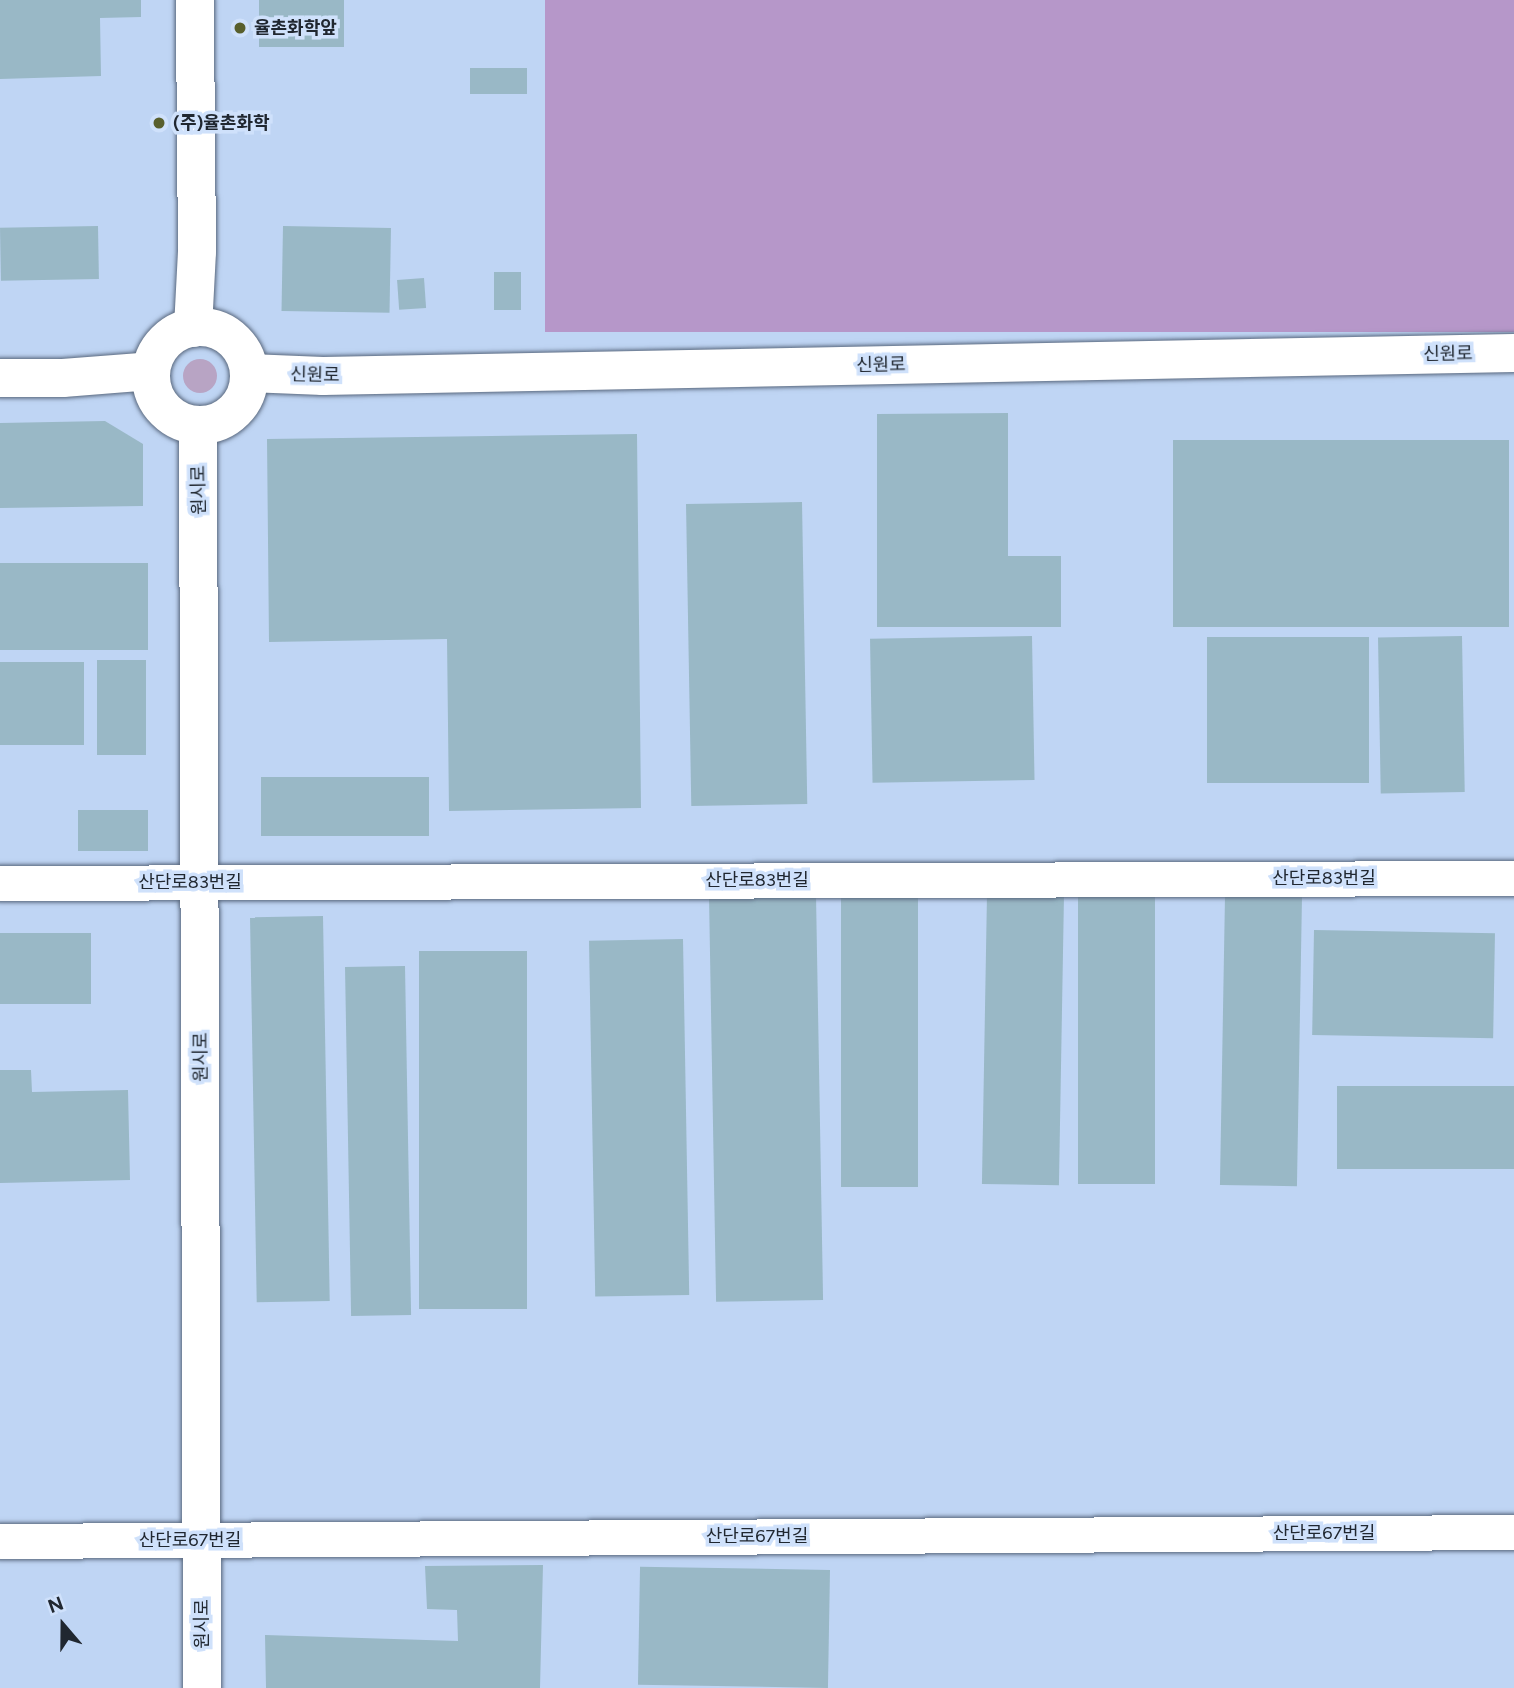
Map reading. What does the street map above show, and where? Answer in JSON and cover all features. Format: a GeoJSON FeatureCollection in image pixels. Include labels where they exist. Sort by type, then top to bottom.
{"type":"FeatureCollection","features":[{"type":"Feature","properties":{"kind":"street"},"geometry":{"type":"LineString","coordinates":[[193,327],[197,252],[195,0]]}},
{"type":"Feature","properties":{"kind":"street"},"geometry":{"type":"LineString","coordinates":[[193,327],[209,328],[230,338],[246,357],[249,373],[247,389],[229,415],[198,425],[183,422],[169,414],[158,402],[152,387],[151,371],[155,355],[164,342],[177,332],[193,327]]}},
{"type":"Feature","properties":{"kind":"street","name":"신원로"},"geometry":{"type":"LineString","coordinates":[[249,373],[337,376],[1514,353]]}},
{"type":"Feature","properties":{"kind":"street"},"geometry":{"type":"LineString","coordinates":[[0,378],[63,378],[151,371]]}},
{"type":"Feature","properties":{"kind":"street","name":"원시로"},"geometry":{"type":"LineString","coordinates":[[198,425],[202,1688]]}},
{"type":"Feature","properties":{"kind":"street","name":"산단로83번길"},"geometry":{"type":"LineString","coordinates":[[0,883],[1514,878]]}},
{"type":"Feature","properties":{"kind":"street","name":"산단로67번길"},"geometry":{"type":"LineString","coordinates":[[0,1541],[1514,1531]]}},
{"type":"Feature","properties":{"kind":"shaded area"},"geometry":{"type":"Polygon","coordinates":[[[0,0],[1514,0],[1514,1688],[0,1688],[0,0]]]}},
{"type":"Feature","properties":{"kind":"shaded area"},"geometry":{"type":"Polygon","coordinates":[[[545,0],[1514,0],[1514,332],[545,332],[545,0]]]}},
{"type":"Feature","properties":{"kind":"shaded area"},"geometry":{"type":"Polygon","coordinates":[[[200,359],[212,364],[217,376],[212,388],[200,393],[188,388],[183,376],[188,364],[200,359]]]}},
{"type":"Feature","properties":{"kind":"building"},"geometry":{"type":"Polygon","coordinates":[[[0,0],[141,0],[141,17],[100,18],[101,76],[0,79],[0,0]]]}},
{"type":"Feature","properties":{"kind":"building"},"geometry":{"type":"Polygon","coordinates":[[[259,0],[344,0],[344,47],[259,47],[259,0]]]}},
{"type":"Feature","properties":{"kind":"building"},"geometry":{"type":"Polygon","coordinates":[[[470,68],[527,68],[527,94],[470,94],[470,68]]]}},
{"type":"Feature","properties":{"kind":"building"},"geometry":{"type":"Polygon","coordinates":[[[98,226],[99,279],[1,281],[0,228],[98,226]]]}},
{"type":"Feature","properties":{"kind":"building"},"geometry":{"type":"Polygon","coordinates":[[[283,226],[391,228],[390,313],[282,311],[283,226]]]}},
{"type":"Feature","properties":{"kind":"building"},"geometry":{"type":"Polygon","coordinates":[[[494,272],[521,272],[521,310],[494,310],[494,272]]]}},
{"type":"Feature","properties":{"kind":"building"},"geometry":{"type":"Polygon","coordinates":[[[424,278],[426,308],[399,310],[397,280],[424,278]]]}},
{"type":"Feature","properties":{"kind":"building"},"geometry":{"type":"Polygon","coordinates":[[[1008,413],[1008,556],[1061,556],[1061,627],[877,627],[877,414],[1008,413]]]}},
{"type":"Feature","properties":{"kind":"building"},"geometry":{"type":"Polygon","coordinates":[[[105,421],[143,444],[143,506],[0,508],[0,423],[105,421]]]}},
{"type":"Feature","properties":{"kind":"building"},"geometry":{"type":"Polygon","coordinates":[[[637,434],[641,808],[449,811],[447,639],[269,642],[267,439],[637,434]]]}},
{"type":"Feature","properties":{"kind":"building"},"geometry":{"type":"Polygon","coordinates":[[[1173,440],[1509,440],[1509,627],[1173,627],[1173,440]]]}},
{"type":"Feature","properties":{"kind":"building"},"geometry":{"type":"Polygon","coordinates":[[[802,502],[807,804],[691,806],[686,504],[802,502]]]}},
{"type":"Feature","properties":{"kind":"building"},"geometry":{"type":"Polygon","coordinates":[[[0,563],[148,563],[148,650],[0,650],[0,563]]]}},
{"type":"Feature","properties":{"kind":"building"},"geometry":{"type":"Polygon","coordinates":[[[1032,636],[1035,780],[873,783],[870,639],[1032,636]]]}},
{"type":"Feature","properties":{"kind":"building"},"geometry":{"type":"Polygon","coordinates":[[[1462,636],[1465,792],[1381,793],[1378,637],[1462,636]]]}},
{"type":"Feature","properties":{"kind":"building"},"geometry":{"type":"Polygon","coordinates":[[[1207,637],[1369,637],[1369,783],[1207,783],[1207,637]]]}},
{"type":"Feature","properties":{"kind":"building"},"geometry":{"type":"Polygon","coordinates":[[[97,660],[146,660],[146,755],[97,755],[97,660]]]}},
{"type":"Feature","properties":{"kind":"building"},"geometry":{"type":"Polygon","coordinates":[[[0,662],[84,662],[84,745],[0,745],[0,662]]]}},
{"type":"Feature","properties":{"kind":"building"},"geometry":{"type":"Polygon","coordinates":[[[261,777],[429,777],[429,836],[261,836],[261,777]]]}},
{"type":"Feature","properties":{"kind":"building"},"geometry":{"type":"Polygon","coordinates":[[[78,810],[148,810],[148,851],[78,851],[78,810]]]}},
{"type":"Feature","properties":{"kind":"building"},"geometry":{"type":"Polygon","coordinates":[[[987,894],[1064,895],[1059,1185],[982,1184],[987,894]]]}},
{"type":"Feature","properties":{"kind":"building"},"geometry":{"type":"Polygon","coordinates":[[[816,895],[823,1300],[716,1302],[709,897],[816,895]]]}},
{"type":"Feature","properties":{"kind":"building"},"geometry":{"type":"Polygon","coordinates":[[[1078,895],[1155,895],[1155,1184],[1078,1184],[1078,895]]]}},
{"type":"Feature","properties":{"kind":"building"},"geometry":{"type":"Polygon","coordinates":[[[1225,896],[1302,897],[1297,1186],[1220,1185],[1225,896]]]}},
{"type":"Feature","properties":{"kind":"building"},"geometry":{"type":"Polygon","coordinates":[[[841,898],[918,898],[918,1187],[841,1187],[841,898]]]}},
{"type":"Feature","properties":{"kind":"building"},"geometry":{"type":"Polygon","coordinates":[[[323,916],[330,1301],[257,1302],[250,917],[323,916]]]}},
{"type":"Feature","properties":{"kind":"building"},"geometry":{"type":"Polygon","coordinates":[[[1314,930],[1495,933],[1493,1038],[1312,1035],[1314,930]]]}},
{"type":"Feature","properties":{"kind":"building"},"geometry":{"type":"Polygon","coordinates":[[[0,933],[91,933],[91,1004],[0,1004],[0,933]]]}},
{"type":"Feature","properties":{"kind":"building"},"geometry":{"type":"Polygon","coordinates":[[[683,939],[689,1295],[595,1297],[589,941],[683,939]]]}},
{"type":"Feature","properties":{"kind":"building"},"geometry":{"type":"Polygon","coordinates":[[[419,951],[527,951],[527,1309],[419,1309],[419,951]]]}},
{"type":"Feature","properties":{"kind":"building"},"geometry":{"type":"Polygon","coordinates":[[[405,966],[411,1315],[351,1316],[345,967],[405,966]]]}},
{"type":"Feature","properties":{"kind":"building"},"geometry":{"type":"Polygon","coordinates":[[[0,1070],[31,1070],[32,1092],[128,1090],[130,1180],[0,1183],[0,1070]]]}},
{"type":"Feature","properties":{"kind":"building"},"geometry":{"type":"Polygon","coordinates":[[[1337,1086],[1514,1086],[1514,1169],[1337,1169],[1337,1086]]]}},
{"type":"Feature","properties":{"kind":"building"},"geometry":{"type":"Polygon","coordinates":[[[543,1565],[540,1688],[266,1688],[265,1635],[458,1641],[457,1610],[427,1609],[425,1566],[543,1565]]]}},
{"type":"Feature","properties":{"kind":"building"},"geometry":{"type":"Polygon","coordinates":[[[640,1567],[830,1570],[828,1688],[638,1685],[640,1567]]]}},
{"type":"Feature","properties":{"kind":"place","name":"율촌화학앞"},"geometry":{"type":"Point","coordinates":[240,28]}},
{"type":"Feature","properties":{"kind":"place","name":"(주)율촌화학"},"geometry":{"type":"Point","coordinates":[159,123]}}]}
